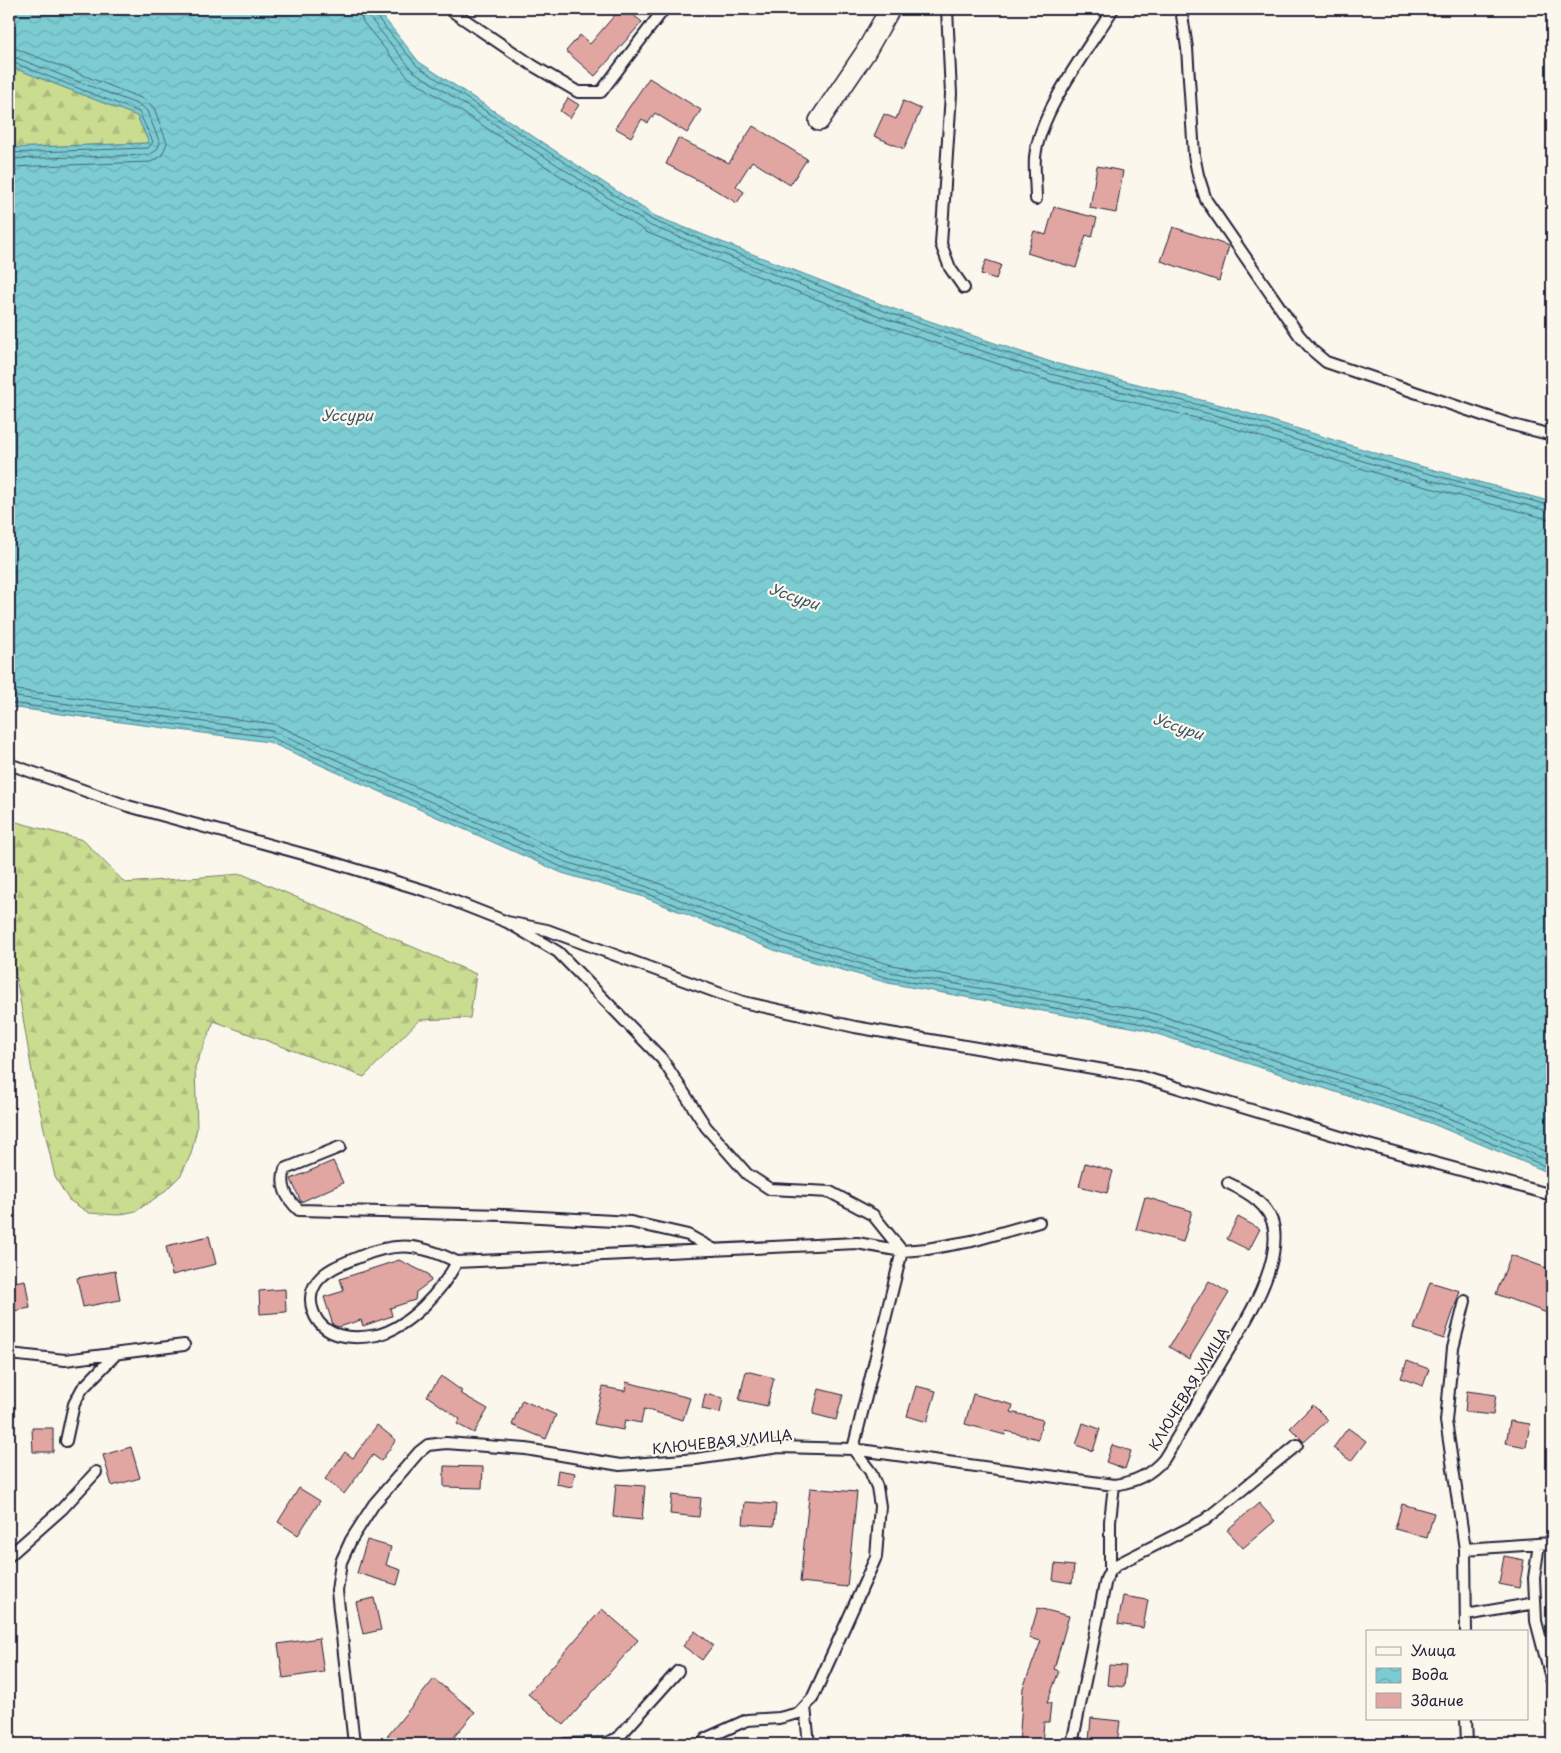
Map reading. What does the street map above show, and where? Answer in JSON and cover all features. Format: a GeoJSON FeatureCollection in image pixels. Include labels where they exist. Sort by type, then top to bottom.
{"type":"FeatureCollection","features":[{"type":"Feature","properties":{"kind":"street"},"geometry":{"type":"LineString","coordinates":[[819,121],[865,53],[890,9]]}},
{"type":"Feature","properties":{"kind":"lane"},"geometry":{"type":"LineString","coordinates":[[449,9],[532,65],[578,92],[601,92],[664,9]]}},
{"type":"Feature","properties":{"kind":"lane"},"geometry":{"type":"LineString","coordinates":[[947,9],[952,94],[941,244],[950,268],[964,288]]}},
{"type":"Feature","properties":{"kind":"lane"},"geometry":{"type":"LineString","coordinates":[[1036,199],[1035,156],[1044,124],[1064,86],[1113,9]]}},
{"type":"Feature","properties":{"kind":"lane"},"geometry":{"type":"LineString","coordinates":[[1181,9],[1187,48],[1194,155],[1206,200],[1270,296],[1313,352],[1326,362],[1509,424],[1552,435]]}},
{"type":"Feature","properties":{"kind":"lane"},"geometry":{"type":"LineString","coordinates":[[9,764],[128,806],[325,860],[436,894],[507,922],[558,952],[662,1059],[706,1127],[747,1174],[770,1189],[830,1192],[873,1215],[902,1251]]}},
{"type":"Feature","properties":{"kind":"lane"},"geometry":{"type":"LineString","coordinates":[[507,922],[547,930],[743,1002],[855,1027],[1139,1076],[1354,1142],[1552,1195]]}},
{"type":"Feature","properties":{"kind":"lane"},"geometry":{"type":"LineString","coordinates":[[340,1147],[285,1169],[282,1181],[288,1201],[299,1210],[504,1214],[631,1222],[688,1235],[716,1250]]}},
{"type":"Feature","properties":{"kind":"lane","name":"КЛЮЧЕВАЯ УЛИЦА"},"geometry":{"type":"LineString","coordinates":[[354,1744],[337,1592],[341,1562],[351,1540],[374,1504],[419,1452],[428,1446],[446,1443],[526,1449],[620,1465],[696,1459],[779,1447],[853,1449],[1114,1484],[1129,1482],[1148,1474],[1164,1460],[1257,1302],[1274,1252],[1274,1228],[1270,1215],[1257,1199],[1228,1183]]}},
{"type":"Feature","properties":{"kind":"lane"},"geometry":{"type":"LineString","coordinates":[[458,1262],[447,1281],[431,1300],[400,1324],[378,1334],[347,1336],[330,1333],[316,1321],[310,1303],[315,1285],[330,1270],[380,1248],[403,1246],[425,1248],[458,1262],[857,1243],[902,1251],[972,1241],[1039,1222]]}},
{"type":"Feature","properties":{"kind":"lane"},"geometry":{"type":"LineString","coordinates":[[702,1744],[707,1738],[746,1720],[779,1718],[799,1713],[805,1707],[812,1699],[876,1557],[880,1506],[877,1487],[870,1471],[853,1449],[902,1251]]}},
{"type":"Feature","properties":{"kind":"lane"},"geometry":{"type":"LineString","coordinates":[[1465,1301],[1453,1348],[1447,1391],[1446,1421],[1465,1549],[1466,1630]]}},
{"type":"Feature","properties":{"kind":"lane"},"geometry":{"type":"LineString","coordinates":[[9,1354],[65,1360],[184,1345]]}},
{"type":"Feature","properties":{"kind":"lane"},"geometry":{"type":"LineString","coordinates":[[66,1441],[74,1404],[82,1389],[116,1354]]}},
{"type":"Feature","properties":{"kind":"lane"},"geometry":{"type":"LineString","coordinates":[[1110,1571],[1118,1564],[1205,1520],[1297,1445]]}},
{"type":"Feature","properties":{"kind":"lane"},"geometry":{"type":"LineString","coordinates":[[9,1556],[62,1509],[96,1472]]}},
{"type":"Feature","properties":{"kind":"lane"},"geometry":{"type":"LineString","coordinates":[[1072,1744],[1101,1597],[1110,1571],[1110,1520],[1114,1484]]}},
{"type":"Feature","properties":{"kind":"lane"},"geometry":{"type":"LineString","coordinates":[[1465,1549],[1552,1543]]}},
{"type":"Feature","properties":{"kind":"lane"},"geometry":{"type":"LineString","coordinates":[[1539,1544],[1534,1578],[1536,1621],[1552,1682]]}},
{"type":"Feature","properties":{"kind":"lane"},"geometry":{"type":"LineString","coordinates":[[1466,1615],[1535,1603]]}},
{"type":"Feature","properties":{"kind":"lane"},"geometry":{"type":"LineString","coordinates":[[565,1744],[606,1743],[618,1738],[678,1671]]}},
{"type":"Feature","properties":{"kind":"lane"},"geometry":{"type":"LineString","coordinates":[[805,1707],[809,1744]]}},
{"type":"Feature","properties":{"kind":"lane"},"geometry":{"type":"LineString","coordinates":[[1466,1720],[1467,1744]]}},
{"type":"Feature","properties":{"kind":"green space"},"geometry":{"type":"Polygon","coordinates":[[[9,66],[137,116],[149,143],[9,148],[9,66]]]}},
{"type":"Feature","properties":{"kind":"green space"},"geometry":{"type":"Polygon","coordinates":[[[9,820],[83,840],[125,883],[242,874],[476,974],[470,1018],[419,1020],[364,1077],[214,1021],[195,1067],[197,1128],[191,1154],[181,1175],[163,1193],[136,1211],[117,1215],[89,1213],[69,1200],[55,1177],[34,1084],[11,946],[9,945],[9,820]]]}},
{"type":"Feature","properties":{"kind":"water","name":"Уссури"},"geometry":{"type":"Polygon","coordinates":[[[9,9],[377,9],[419,62],[655,216],[891,308],[1054,363],[1225,406],[1398,460],[1552,502],[1552,1174],[1428,1122],[1142,1029],[888,983],[779,952],[641,896],[562,873],[269,742],[9,707],[9,148],[149,143],[137,116],[9,66],[9,9]]]}},
{"type":"Feature","properties":{"kind":"building"},"geometry":{"type":"Polygon","coordinates":[[[620,9],[626,9],[642,22],[595,76],[566,51],[580,35],[590,44],[620,9]]]}},
{"type":"Feature","properties":{"kind":"building"},"geometry":{"type":"Polygon","coordinates":[[[649,78],[701,110],[687,133],[655,113],[648,123],[642,119],[631,137],[615,128],[649,78]]]}},
{"type":"Feature","properties":{"kind":"building"},"geometry":{"type":"Polygon","coordinates":[[[568,98],[579,105],[570,118],[560,111],[568,98]]]}},
{"type":"Feature","properties":{"kind":"building"},"geometry":{"type":"Polygon","coordinates":[[[903,101],[921,109],[904,149],[874,136],[884,114],[896,119],[903,101]]]}},
{"type":"Feature","properties":{"kind":"building"},"geometry":{"type":"Polygon","coordinates":[[[753,126],[807,159],[790,185],[752,161],[736,186],[744,192],[737,203],[666,164],[678,138],[729,163],[753,126]]]}},
{"type":"Feature","properties":{"kind":"building"},"geometry":{"type":"Polygon","coordinates":[[[1097,166],[1123,171],[1116,213],[1090,208],[1097,166]]]}},
{"type":"Feature","properties":{"kind":"building"},"geometry":{"type":"Polygon","coordinates":[[[1054,207],[1097,218],[1092,237],[1086,235],[1076,268],[1027,253],[1034,231],[1046,235],[1054,207]]]}},
{"type":"Feature","properties":{"kind":"building"},"geometry":{"type":"Polygon","coordinates":[[[1173,227],[1229,246],[1219,281],[1161,261],[1173,227]]]}},
{"type":"Feature","properties":{"kind":"building"},"geometry":{"type":"Polygon","coordinates":[[[986,260],[1001,265],[996,279],[981,274],[986,260]]]}},
{"type":"Feature","properties":{"kind":"building"},"geometry":{"type":"Polygon","coordinates":[[[333,1161],[343,1183],[301,1202],[291,1179],[333,1161]]]}},
{"type":"Feature","properties":{"kind":"building"},"geometry":{"type":"Polygon","coordinates":[[[1085,1163],[1113,1171],[1107,1193],[1079,1186],[1085,1163]]]}},
{"type":"Feature","properties":{"kind":"building"},"geometry":{"type":"Polygon","coordinates":[[[1145,1197],[1192,1211],[1183,1242],[1136,1229],[1145,1197]]]}},
{"type":"Feature","properties":{"kind":"building"},"geometry":{"type":"Polygon","coordinates":[[[1238,1217],[1260,1229],[1249,1250],[1227,1239],[1238,1217]]]}},
{"type":"Feature","properties":{"kind":"building"},"geometry":{"type":"Polygon","coordinates":[[[209,1236],[216,1264],[172,1275],[166,1246],[209,1236]]]}},
{"type":"Feature","properties":{"kind":"building"},"geometry":{"type":"Polygon","coordinates":[[[1511,1255],[1552,1270],[1552,1298],[1547,1313],[1496,1294],[1511,1255]]]}},
{"type":"Feature","properties":{"kind":"building"},"geometry":{"type":"Polygon","coordinates":[[[399,1260],[428,1274],[431,1281],[416,1292],[415,1300],[390,1308],[392,1316],[363,1326],[361,1320],[339,1327],[333,1325],[324,1297],[344,1291],[340,1279],[399,1260]]]}},
{"type":"Feature","properties":{"kind":"building"},"geometry":{"type":"Polygon","coordinates":[[[115,1271],[120,1300],[83,1307],[77,1278],[115,1271]]]}},
{"type":"Feature","properties":{"kind":"building"},"geometry":{"type":"Polygon","coordinates":[[[25,1280],[30,1308],[9,1312],[9,1283],[25,1280]]]}},
{"type":"Feature","properties":{"kind":"building"},"geometry":{"type":"Polygon","coordinates":[[[1209,1281],[1229,1293],[1189,1359],[1169,1347],[1209,1281]]]}},
{"type":"Feature","properties":{"kind":"building"},"geometry":{"type":"Polygon","coordinates":[[[1430,1282],[1460,1291],[1444,1339],[1414,1329],[1430,1282]]]}},
{"type":"Feature","properties":{"kind":"building"},"geometry":{"type":"Polygon","coordinates":[[[285,1289],[286,1312],[260,1314],[259,1291],[285,1289]]]}},
{"type":"Feature","properties":{"kind":"building"},"geometry":{"type":"Polygon","coordinates":[[[1407,1361],[1429,1369],[1423,1386],[1401,1378],[1407,1361]]]}},
{"type":"Feature","properties":{"kind":"building"},"geometry":{"type":"Polygon","coordinates":[[[746,1371],[774,1378],[767,1406],[739,1400],[746,1371]]]}},
{"type":"Feature","properties":{"kind":"building"},"geometry":{"type":"Polygon","coordinates":[[[441,1376],[462,1391],[460,1393],[488,1409],[474,1433],[457,1424],[460,1419],[427,1396],[441,1376]]]}},
{"type":"Feature","properties":{"kind":"building"},"geometry":{"type":"Polygon","coordinates":[[[626,1382],[690,1398],[683,1420],[644,1409],[641,1423],[625,1420],[623,1430],[594,1424],[603,1387],[625,1391],[626,1382]]]}},
{"type":"Feature","properties":{"kind":"building"},"geometry":{"type":"Polygon","coordinates":[[[916,1386],[936,1391],[927,1422],[907,1416],[916,1386]]]}},
{"type":"Feature","properties":{"kind":"building"},"geometry":{"type":"Polygon","coordinates":[[[819,1389],[843,1395],[836,1420],[813,1414],[819,1389]]]}},
{"type":"Feature","properties":{"kind":"building"},"geometry":{"type":"Polygon","coordinates":[[[1467,1391],[1496,1395],[1493,1415],[1465,1412],[1467,1391]]]}},
{"type":"Feature","properties":{"kind":"building"},"geometry":{"type":"Polygon","coordinates":[[[705,1394],[723,1398],[720,1413],[702,1409],[705,1394]]]}},
{"type":"Feature","properties":{"kind":"building"},"geometry":{"type":"Polygon","coordinates":[[[973,1394],[1013,1405],[1011,1412],[1043,1420],[1038,1439],[1006,1431],[1005,1435],[965,1424],[973,1394]]]}},
{"type":"Feature","properties":{"kind":"building"},"geometry":{"type":"Polygon","coordinates":[[[522,1400],[556,1415],[546,1439],[512,1425],[522,1400]]]}},
{"type":"Feature","properties":{"kind":"building"},"geometry":{"type":"Polygon","coordinates":[[[1313,1405],[1328,1420],[1304,1442],[1290,1428],[1313,1405]]]}},
{"type":"Feature","properties":{"kind":"building"},"geometry":{"type":"Polygon","coordinates":[[[1510,1421],[1530,1424],[1526,1447],[1506,1443],[1510,1421]]]}},
{"type":"Feature","properties":{"kind":"building"},"geometry":{"type":"Polygon","coordinates":[[[1083,1423],[1100,1429],[1093,1451],[1076,1445],[1083,1423]]]}},
{"type":"Feature","properties":{"kind":"building"},"geometry":{"type":"Polygon","coordinates":[[[377,1425],[396,1440],[381,1461],[373,1455],[344,1494],[325,1479],[345,1452],[353,1458],[377,1425]]]}},
{"type":"Feature","properties":{"kind":"building"},"geometry":{"type":"Polygon","coordinates":[[[32,1428],[53,1428],[53,1452],[33,1452],[32,1428]]]}},
{"type":"Feature","properties":{"kind":"building"},"geometry":{"type":"Polygon","coordinates":[[[1348,1428],[1366,1441],[1351,1461],[1333,1448],[1348,1428]]]}},
{"type":"Feature","properties":{"kind":"building"},"geometry":{"type":"Polygon","coordinates":[[[1112,1445],[1131,1451],[1125,1469],[1106,1462],[1112,1445]]]}},
{"type":"Feature","properties":{"kind":"building"},"geometry":{"type":"Polygon","coordinates":[[[131,1447],[140,1478],[112,1486],[103,1455],[131,1447]]]}},
{"type":"Feature","properties":{"kind":"building"},"geometry":{"type":"Polygon","coordinates":[[[444,1466],[483,1467],[482,1488],[444,1487],[444,1466]]]}},
{"type":"Feature","properties":{"kind":"building"},"geometry":{"type":"Polygon","coordinates":[[[558,1470],[575,1473],[572,1487],[556,1484],[558,1470]]]}},
{"type":"Feature","properties":{"kind":"building"},"geometry":{"type":"Polygon","coordinates":[[[616,1484],[645,1486],[642,1520],[613,1517],[616,1484]]]}},
{"type":"Feature","properties":{"kind":"building"},"geometry":{"type":"Polygon","coordinates":[[[299,1488],[320,1501],[298,1535],[278,1522],[299,1488]]]}},
{"type":"Feature","properties":{"kind":"building"},"geometry":{"type":"Polygon","coordinates":[[[810,1488],[857,1492],[847,1587],[800,1582],[810,1488]]]}},
{"type":"Feature","properties":{"kind":"building"},"geometry":{"type":"Polygon","coordinates":[[[672,1495],[701,1498],[699,1517],[670,1514],[672,1495]]]}},
{"type":"Feature","properties":{"kind":"building"},"geometry":{"type":"Polygon","coordinates":[[[745,1502],[776,1504],[774,1526],[743,1524],[745,1502]]]}},
{"type":"Feature","properties":{"kind":"building"},"geometry":{"type":"Polygon","coordinates":[[[1259,1503],[1275,1521],[1243,1548],[1227,1530],[1259,1503]]]}},
{"type":"Feature","properties":{"kind":"building"},"geometry":{"type":"Polygon","coordinates":[[[1402,1504],[1434,1513],[1427,1538],[1395,1529],[1402,1504]]]}},
{"type":"Feature","properties":{"kind":"building"},"geometry":{"type":"Polygon","coordinates":[[[367,1540],[391,1547],[386,1565],[401,1570],[397,1585],[357,1573],[367,1540]]]}},
{"type":"Feature","properties":{"kind":"building"},"geometry":{"type":"Polygon","coordinates":[[[1504,1556],[1524,1560],[1519,1588],[1499,1584],[1504,1556]]]}},
{"type":"Feature","properties":{"kind":"building"},"geometry":{"type":"Polygon","coordinates":[[[1055,1564],[1074,1566],[1072,1583],[1053,1580],[1055,1564]]]}},
{"type":"Feature","properties":{"kind":"building"},"geometry":{"type":"Polygon","coordinates":[[[1123,1596],[1148,1600],[1143,1628],[1118,1624],[1123,1596]]]}},
{"type":"Feature","properties":{"kind":"building"},"geometry":{"type":"Polygon","coordinates":[[[374,1598],[381,1630],[363,1634],[356,1602],[374,1598]]]}},
{"type":"Feature","properties":{"kind":"building"},"geometry":{"type":"Polygon","coordinates":[[[1038,1608],[1069,1616],[1054,1669],[1059,1671],[1047,1703],[1051,1703],[1049,1722],[1044,1722],[1042,1744],[1019,1744],[1023,1688],[1041,1641],[1029,1638],[1038,1608]]]}},
{"type":"Feature","properties":{"kind":"building"},"geometry":{"type":"Polygon","coordinates":[[[602,1609],[638,1640],[564,1725],[528,1694],[602,1609]]]}},
{"type":"Feature","properties":{"kind":"building"},"geometry":{"type":"Polygon","coordinates":[[[695,1631],[713,1645],[702,1660],[683,1646],[695,1631]]]}},
{"type":"Feature","properties":{"kind":"building"},"geometry":{"type":"Polygon","coordinates":[[[319,1638],[324,1672],[283,1678],[278,1644],[319,1638]]]}},
{"type":"Feature","properties":{"kind":"building"},"geometry":{"type":"Polygon","coordinates":[[[1109,1665],[1126,1666],[1124,1687],[1107,1685],[1109,1665]]]}},
{"type":"Feature","properties":{"kind":"building"},"geometry":{"type":"Polygon","coordinates":[[[434,1679],[475,1712],[448,1744],[381,1744],[434,1679]]]}},
{"type":"Feature","properties":{"kind":"building"},"geometry":{"type":"Polygon","coordinates":[[[1091,1718],[1120,1721],[1117,1744],[1089,1741],[1091,1718]]]}}]}
